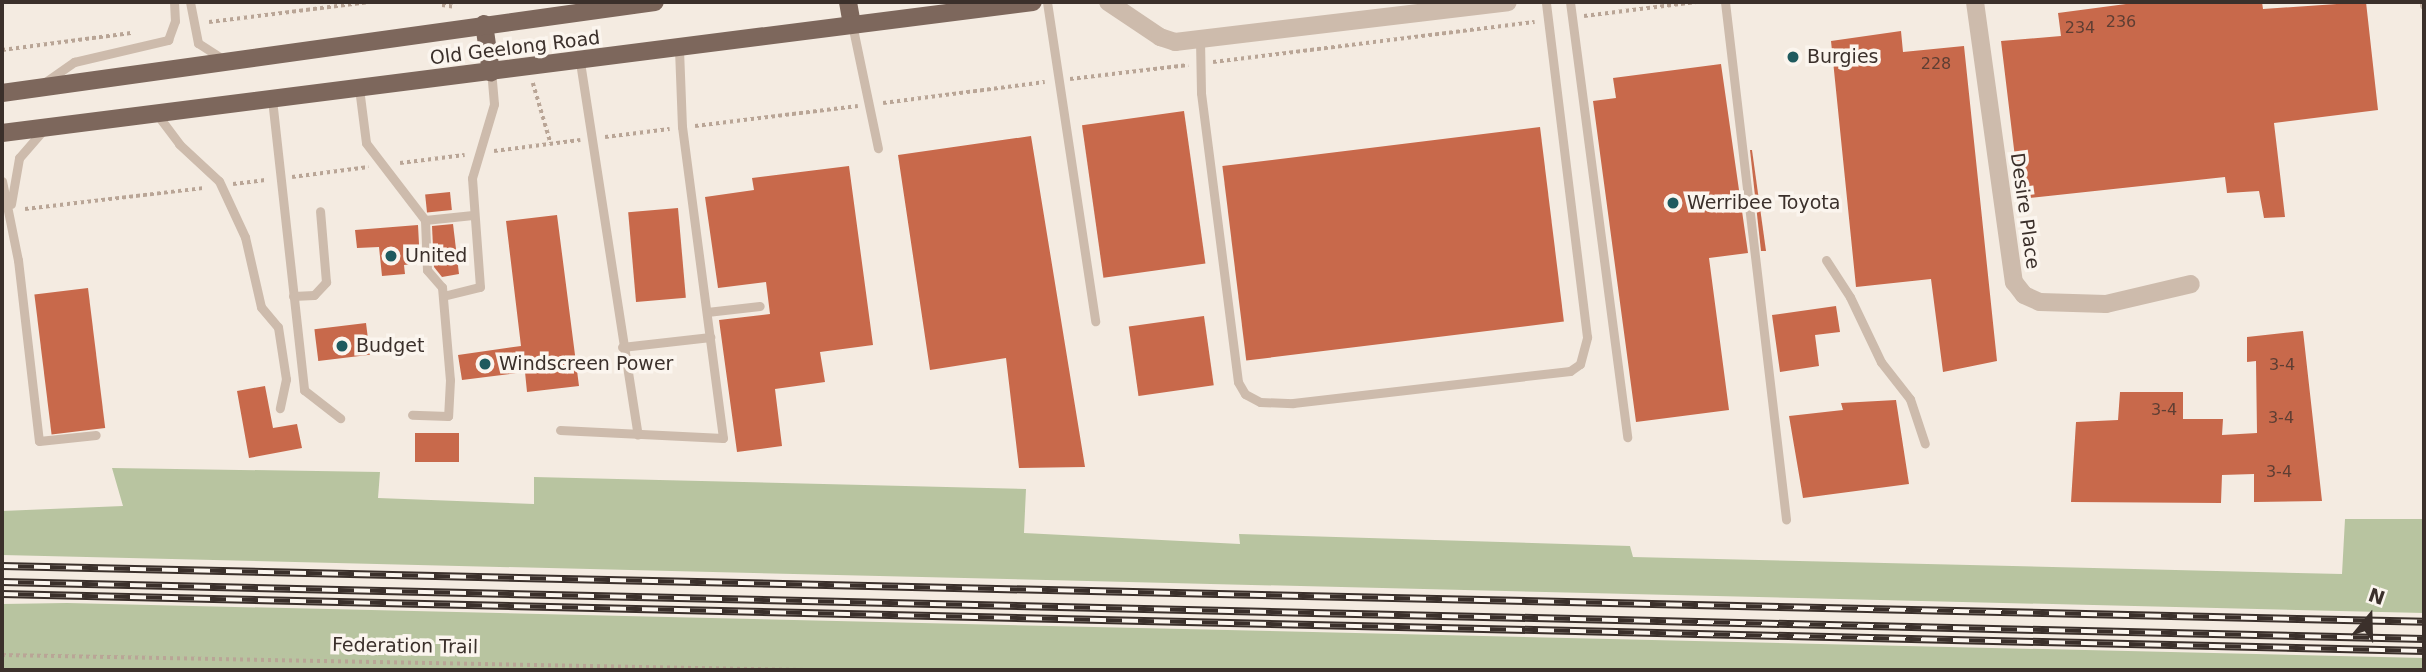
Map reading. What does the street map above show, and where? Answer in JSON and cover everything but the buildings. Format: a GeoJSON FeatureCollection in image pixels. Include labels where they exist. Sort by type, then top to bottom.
{"type":"FeatureCollection","features":[{"type":"Feature","properties":{"kind":"main road","name":"Old Geelong Road"},"geometry":{"type":"LineString","coordinates":[[2,93],[655,2]]}},
{"type":"Feature","properties":{"kind":"main road"},"geometry":{"type":"LineString","coordinates":[[848,2],[852,24]]}},
{"type":"Feature","properties":{"kind":"main road","name":"Old Geelong Road"},"geometry":{"type":"LineString","coordinates":[[2,133],[580,62],[852,24],[945,7],[1032,2]]}},
{"type":"Feature","properties":{"kind":"main road"},"geometry":{"type":"LineString","coordinates":[[484,24],[491,72]]}},
{"type":"Feature","properties":{"kind":"main road"},"geometry":{"type":"LineString","coordinates":[[2,123],[26,129]]}},
{"type":"Feature","properties":{"kind":"street"},"geometry":{"type":"LineString","coordinates":[[1108,2],[1160,37],[1175,42],[1508,2]]}},
{"type":"Feature","properties":{"kind":"street","name":"Desire Place"},"geometry":{"type":"LineString","coordinates":[[1975,2],[2014,282],[2024,295],[2040,302],[2106,304],[2191,284]]}},
{"type":"Feature","properties":{"kind":"lane"},"geometry":{"type":"LineString","coordinates":[[37,88],[74,62],[168,40],[174,2]]}},
{"type":"Feature","properties":{"kind":"lane"},"geometry":{"type":"LineString","coordinates":[[190,2],[198,43],[227,61]]}},
{"type":"Feature","properties":{"kind":"lane"},"geometry":{"type":"LineString","coordinates":[[1047,2],[1095,321]]}},
{"type":"Feature","properties":{"kind":"lane"},"geometry":{"type":"LineString","coordinates":[[1200,40],[1200,63],[1238,382],[1245,394],[1260,402],[1293,403],[1570,371],[1580,364],[1587,337],[1546,2]]}},
{"type":"Feature","properties":{"kind":"lane"},"geometry":{"type":"LineString","coordinates":[[1570,2],[1627,438]]}},
{"type":"Feature","properties":{"kind":"lane"},"geometry":{"type":"LineString","coordinates":[[1725,2],[1786,519]]}},
{"type":"Feature","properties":{"kind":"lane"},"geometry":{"type":"LineString","coordinates":[[852,24],[878,149]]}},
{"type":"Feature","properties":{"kind":"lane"},"geometry":{"type":"LineString","coordinates":[[560,430],[723,438],[682,127],[679,48]]}},
{"type":"Feature","properties":{"kind":"lane"},"geometry":{"type":"LineString","coordinates":[[580,62],[622,347],[638,435]]}},
{"type":"Feature","properties":{"kind":"lane"},"geometry":{"type":"LineString","coordinates":[[443,296],[480,287],[472,178],[494,104],[491,72]]}},
{"type":"Feature","properties":{"kind":"lane"},"geometry":{"type":"LineString","coordinates":[[359,88],[366,143],[425,220],[427,270],[442,287],[450,380],[447,416],[412,415]]}},
{"type":"Feature","properties":{"kind":"lane"},"geometry":{"type":"LineString","coordinates":[[272,99],[278,179],[304,390],[340,418]]}},
{"type":"Feature","properties":{"kind":"lane"},"geometry":{"type":"LineString","coordinates":[[156,113],[179,144],[222,186],[246,237],[261,307],[278,327],[286,379],[280,408]]}},
{"type":"Feature","properties":{"kind":"lane"},"geometry":{"type":"LineString","coordinates":[[9,211],[19,158],[47,127]]}},
{"type":"Feature","properties":{"kind":"lane"},"geometry":{"type":"LineString","coordinates":[[2,181],[9,211],[39,441],[96,435]]}},
{"type":"Feature","properties":{"kind":"lane"},"geometry":{"type":"LineString","coordinates":[[293,296],[314,295],[326,282],[320,211]]}},
{"type":"Feature","properties":{"kind":"lane"},"geometry":{"type":"LineString","coordinates":[[425,220],[473,215]]}},
{"type":"Feature","properties":{"kind":"lane"},"geometry":{"type":"LineString","coordinates":[[1826,260],[1850,296],[1881,362],[1910,400],[1925,444]]}},
{"type":"Feature","properties":{"kind":"lane"},"geometry":{"type":"LineString","coordinates":[[707,312],[760,306]]}},
{"type":"Feature","properties":{"kind":"lane"},"geometry":{"type":"LineString","coordinates":[[622,347],[710,337]]}},
{"type":"Feature","properties":{"kind":"path"},"geometry":{"type":"LineString","coordinates":[[1572,17],[1696,2]]}},
{"type":"Feature","properties":{"kind":"path"},"geometry":{"type":"LineString","coordinates":[[442,5],[456,7]]}},
{"type":"Feature","properties":{"kind":"path"},"geometry":{"type":"LineString","coordinates":[[9,211],[1549,20]]}},
{"type":"Feature","properties":{"kind":"path"},"geometry":{"type":"LineString","coordinates":[[533,83],[551,144]]}},
{"type":"Feature","properties":{"kind":"path","name":"Federation Trail"},"geometry":{"type":"LineString","coordinates":[[2,655],[808,670]]}},
{"type":"Feature","properties":{"kind":"green space"},"geometry":{"type":"Polygon","coordinates":[[[112,468],[380,472],[378,498],[534,504],[534,477],[1026,489],[1024,533],[1240,544],[1239,534],[1630,546],[1633,557],[2342,574],[2345,519],[2424,519],[2424,613],[2,555],[2,511],[123,506],[112,468]]]}},
{"type":"Feature","properties":{"kind":"green space"},"geometry":{"type":"Polygon","coordinates":[[[67,603],[2424,658],[2424,670],[2,670],[2,604],[67,603]]]}},
{"type":"Feature","properties":{"kind":"railway"},"geometry":{"type":"LineString","coordinates":[[2,566],[2424,622]]}},
{"type":"Feature","properties":{"kind":"railway"},"geometry":{"type":"LineString","coordinates":[[2,582],[2424,639]]}},
{"type":"Feature","properties":{"kind":"railway"},"geometry":{"type":"LineString","coordinates":[[2,594],[2424,651]]}},
{"type":"Feature","properties":{"kind":"place","name":"Burgies"},"geometry":{"type":"Point","coordinates":[1793,57]}},
{"type":"Feature","properties":{"kind":"place","name":"Werribee Toyota"},"geometry":{"type":"Point","coordinates":[1673,203]}},
{"type":"Feature","properties":{"kind":"place","name":"United"},"geometry":{"type":"Point","coordinates":[391,256]}},
{"type":"Feature","properties":{"kind":"place","name":"Budget"},"geometry":{"type":"Point","coordinates":[342,346]}},
{"type":"Feature","properties":{"kind":"place","name":"Windscreen Power"},"geometry":{"type":"Point","coordinates":[485,364]}}]}
